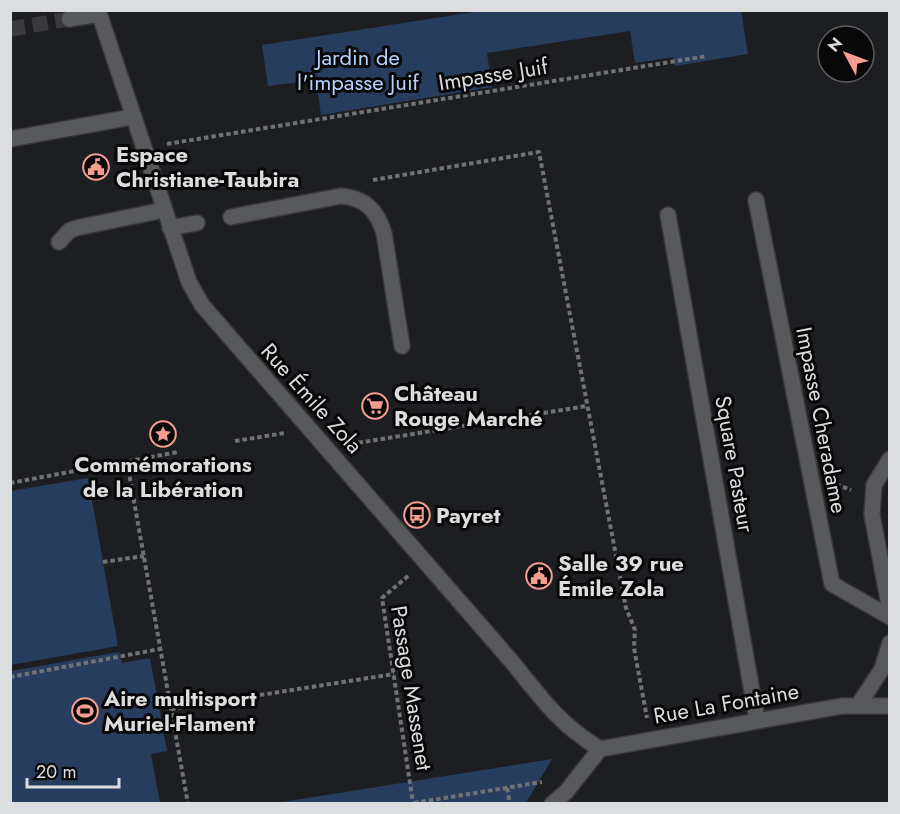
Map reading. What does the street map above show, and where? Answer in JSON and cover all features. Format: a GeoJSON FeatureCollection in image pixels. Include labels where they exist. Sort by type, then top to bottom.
{"type":"FeatureCollection","features":[{"type":"Feature","properties":{"kind":"street"},"geometry":{"type":"LineString","coordinates":[[69,19],[99,12]]}},
{"type":"Feature","properties":{"kind":"street","name":"Rue Émile Zola"},"geometry":{"type":"LineString","coordinates":[[99,12],[170,228],[189,282],[202,305],[513,663],[557,719],[578,736],[600,749]]}},
{"type":"Feature","properties":{"kind":"street"},"geometry":{"type":"LineString","coordinates":[[10,139],[132,117]]}},
{"type":"Feature","properties":{"kind":"street"},"geometry":{"type":"LineString","coordinates":[[231,217],[341,196],[355,197],[368,204],[379,217],[384,233],[402,346]]}},
{"type":"Feature","properties":{"kind":"street","name":"Impasse Cheradame"},"geometry":{"type":"LineString","coordinates":[[756,200],[831,584],[890,617]]}},
{"type":"Feature","properties":{"kind":"street"},"geometry":{"type":"LineString","coordinates":[[59,242],[69,231],[76,228],[164,210]]}},
{"type":"Feature","properties":{"kind":"street","name":"Square Pasteur"},"geometry":{"type":"LineString","coordinates":[[668,215],[757,720]]}},
{"type":"Feature","properties":{"kind":"street"},"geometry":{"type":"LineString","coordinates":[[170,228],[197,223]]}},
{"type":"Feature","properties":{"kind":"street"},"geometry":{"type":"LineString","coordinates":[[890,459],[874,485],[872,515],[890,610]]}},
{"type":"Feature","properties":{"kind":"street"},"geometry":{"type":"LineString","coordinates":[[859,704],[882,669],[890,643]]}},
{"type":"Feature","properties":{"kind":"street","name":"Rue La Fontaine"},"geometry":{"type":"LineString","coordinates":[[600,749],[859,704],[888,708]]}},
{"type":"Feature","properties":{"kind":"street"},"geometry":{"type":"LineString","coordinates":[[552,804],[566,792],[600,749]]}},
{"type":"Feature","properties":{"kind":"path","name":"Impasse Juif"},"geometry":{"type":"LineString","coordinates":[[142,148],[707,56]]}},
{"type":"Feature","properties":{"kind":"path"},"geometry":{"type":"LineString","coordinates":[[367,181],[539,152],[626,608],[635,630],[634,648],[652,740]]}},
{"type":"Feature","properties":{"kind":"path"},"geometry":{"type":"LineString","coordinates":[[327,448],[587,406]]}},
{"type":"Feature","properties":{"kind":"path"},"geometry":{"type":"LineString","coordinates":[[235,441],[310,428]]}},
{"type":"Feature","properties":{"kind":"path"},"geometry":{"type":"LineString","coordinates":[[10,483],[178,452]]}},
{"type":"Feature","properties":{"kind":"path"},"geometry":{"type":"LineString","coordinates":[[128,462],[188,804]]}},
{"type":"Feature","properties":{"kind":"path"},"geometry":{"type":"LineString","coordinates":[[810,474],[873,498]]}},
{"type":"Feature","properties":{"kind":"path"},"geometry":{"type":"LineString","coordinates":[[103,562],[144,556]]}},
{"type":"Feature","properties":{"kind":"path","name":"Passage Massenet"},"geometry":{"type":"LineString","coordinates":[[413,803],[382,597],[426,562]]}},
{"type":"Feature","properties":{"kind":"path"},"geometry":{"type":"LineString","coordinates":[[10,677],[160,649]]}},
{"type":"Feature","properties":{"kind":"path"},"geometry":{"type":"LineString","coordinates":[[171,709],[394,674]]}},
{"type":"Feature","properties":{"kind":"path"},"geometry":{"type":"LineString","coordinates":[[413,803],[544,781]]}},
{"type":"Feature","properties":{"kind":"path"},"geometry":{"type":"LineString","coordinates":[[507,788],[510,804]]}},
{"type":"Feature","properties":{"kind":"green space","name":"Jardin de l'impasse Juif"},"geometry":{"type":"Polygon","coordinates":[[[741,10],[748,54],[675,66],[673,57],[635,63],[630,31],[487,53],[492,87],[321,115],[316,80],[268,86],[262,45],[480,11],[741,10]]]}},
{"type":"Feature","properties":{"kind":"green space"},"geometry":{"type":"Polygon","coordinates":[[[88,478],[118,646],[11,665],[11,491],[88,478]]]}},
{"type":"Feature","properties":{"kind":"green space","name":"Aire multisport Muriel-Flament"},"geometry":{"type":"Polygon","coordinates":[[[119,652],[122,663],[150,658],[167,751],[151,754],[160,803],[11,803],[11,671],[119,652]]]}},
{"type":"Feature","properties":{"kind":"green space"},"geometry":{"type":"Polygon","coordinates":[[[552,759],[526,803],[276,803],[552,759]]]}},
{"type":"Feature","properties":{"kind":"tunnel"},"geometry":{"type":"LineString","coordinates":[[10,29],[69,19]]}},
{"type":"Feature","properties":{"kind":"place","name":"Espace Christiane-Taubira"},"geometry":{"type":"Point","coordinates":[96,167]}},
{"type":"Feature","properties":{"kind":"place","name":"Château Rouge Marché"},"geometry":{"type":"Point","coordinates":[375,406]}},
{"type":"Feature","properties":{"kind":"place","name":"Commémorations de la Libération"},"geometry":{"type":"Point","coordinates":[163,434]}},
{"type":"Feature","properties":{"kind":"place","name":"Payret"},"geometry":{"type":"Point","coordinates":[417,515]}},
{"type":"Feature","properties":{"kind":"place","name":"Salle 39 rue Émile Zola"},"geometry":{"type":"Point","coordinates":[539,576]}},
{"type":"Feature","properties":{"kind":"place","name":"Aire multisport Muriel-Flament"},"geometry":{"type":"Point","coordinates":[85,711]}}]}
